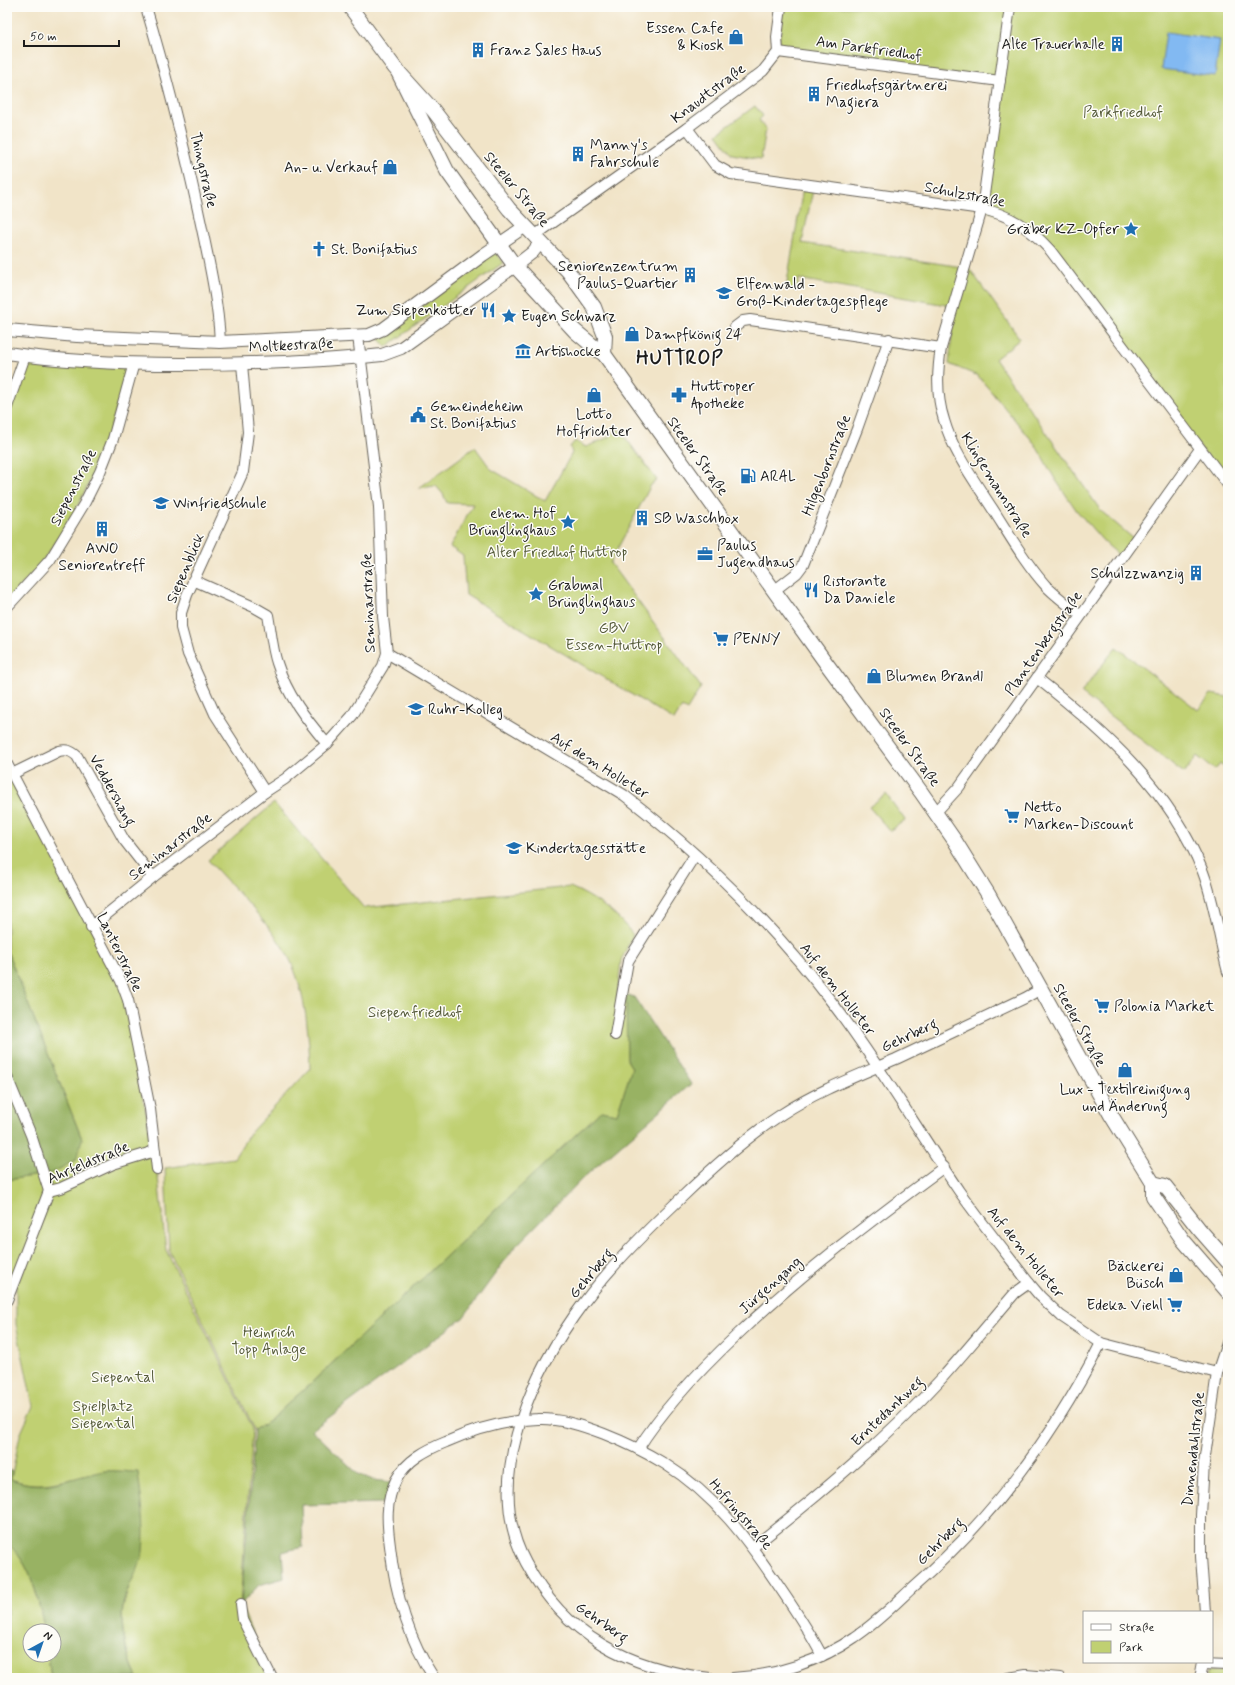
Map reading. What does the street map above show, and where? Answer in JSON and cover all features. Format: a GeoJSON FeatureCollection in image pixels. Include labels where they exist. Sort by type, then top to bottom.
{"type":"FeatureCollection","features":[{"type":"Feature","properties":{"kind":"main road","name":"Steeler Straße"},"geometry":{"type":"LineString","coordinates":[[350,7],[398,72],[433,110],[533,235],[553,253],[568,271],[594,307],[605,336],[604,354]]}},
{"type":"Feature","properties":{"kind":"main road","name":"Steeler Straße"},"geometry":{"type":"LineString","coordinates":[[398,72],[447,171],[499,244],[515,266],[575,331],[604,354],[936,812],[988,894],[1111,1115],[1153,1183],[1152,1196],[1183,1240],[1228,1292]]}},
{"type":"Feature","properties":{"kind":"main road","name":"Steeler Straße"},"geometry":{"type":"LineString","coordinates":[[1153,1183],[1165,1186],[1198,1229],[1228,1262]]}},
{"type":"Feature","properties":{"kind":"street","name":"Thingstraße"},"geometry":{"type":"LineString","coordinates":[[146,7],[163,65],[185,152],[204,240],[219,325],[220,342]]}},
{"type":"Feature","properties":{"kind":"street"},"geometry":{"type":"LineString","coordinates":[[778,52],[777,37],[781,7]]}},
{"type":"Feature","properties":{"kind":"street"},"geometry":{"type":"LineString","coordinates":[[982,209],[1010,7]]}},
{"type":"Feature","properties":{"kind":"street","name":"Am Parkfriedhof"},"geometry":{"type":"LineString","coordinates":[[778,52],[1000,81]]}},
{"type":"Feature","properties":{"kind":"street","name":"Knaudtstraße"},"geometry":{"type":"LineString","coordinates":[[533,235],[687,128],[763,71],[778,52]]}},
{"type":"Feature","properties":{"kind":"street","name":"Schulzstraße"},"geometry":{"type":"LineString","coordinates":[[687,128],[715,166],[731,174],[982,209],[999,212],[1014,219],[1040,240],[1228,485]]}},
{"type":"Feature","properties":{"kind":"street","name":"Klingemannstraße"},"geometry":{"type":"LineString","coordinates":[[982,209],[940,348],[938,365],[938,397],[944,420],[952,441],[967,469],[1033,570],[1047,586],[1081,615]]}},
{"type":"Feature","properties":{"kind":"street","name":"Moltkestraße"},"geometry":{"type":"LineString","coordinates":[[7,330],[77,336],[220,342],[369,335],[383,329],[499,244],[533,235],[533,252],[401,348],[382,355],[242,364],[87,361],[7,353]]}},
{"type":"Feature","properties":{"kind":"street"},"geometry":{"type":"LineString","coordinates":[[735,327],[743,321],[750,320],[889,339],[940,348]]}},
{"type":"Feature","properties":{"kind":"street","name":"Seminarstraße"},"geometry":{"type":"LineString","coordinates":[[91,927],[153,877],[264,792],[285,779],[327,744],[352,716],[368,693],[383,666],[387,653],[383,617],[378,494],[358,336]]}},
{"type":"Feature","properties":{"kind":"street","name":"Hilgenbornstraße"},"geometry":{"type":"LineString","coordinates":[[775,590],[798,573],[803,565],[857,429],[889,339]]}},
{"type":"Feature","properties":{"kind":"street"},"geometry":{"type":"LineString","coordinates":[[7,407],[25,356]]}},
{"type":"Feature","properties":{"kind":"street","name":"Siepenstraße"},"geometry":{"type":"LineString","coordinates":[[7,607],[50,560],[84,504],[100,472],[113,439],[134,363]]}},
{"type":"Feature","properties":{"kind":"street","name":"Siepenblick"},"geometry":{"type":"LineString","coordinates":[[242,364],[248,432],[243,472],[193,580],[181,613],[181,628],[188,654],[215,714],[264,792]]}},
{"type":"Feature","properties":{"kind":"street","name":"Plantenbergstraße"},"geometry":{"type":"LineString","coordinates":[[936,812],[959,787],[1200,449]]}},
{"type":"Feature","properties":{"kind":"street"},"geometry":{"type":"LineString","coordinates":[[193,580],[254,607],[268,615],[277,662],[282,678],[304,717],[327,744]]}},
{"type":"Feature","properties":{"kind":"street","name":"Auf dem Holleter"},"geometry":{"type":"LineString","coordinates":[[387,653],[624,795],[658,821],[696,854],[769,928],[833,1004],[863,1044],[876,1067],[944,1168],[1028,1283],[1061,1316],[1101,1343],[1217,1373]]}},
{"type":"Feature","properties":{"kind":"street"},"geometry":{"type":"LineString","coordinates":[[1037,678],[1070,704],[1123,753],[1150,784],[1173,815],[1188,840],[1203,873],[1215,911],[1228,972]]}},
{"type":"Feature","properties":{"kind":"street","name":"Veddershang"},"geometry":{"type":"LineString","coordinates":[[12,774],[59,751],[66,749],[72,751],[78,756],[124,840],[153,877]]}},
{"type":"Feature","properties":{"kind":"street","name":"Lanterstraße"},"geometry":{"type":"LineString","coordinates":[[7,764],[91,927],[121,981],[128,1000],[150,1109],[157,1169]]}},
{"type":"Feature","properties":{"kind":"street"},"geometry":{"type":"LineString","coordinates":[[615,1035],[628,961],[696,854]]}},
{"type":"Feature","properties":{"kind":"street","name":"Gehrberg"},"geometry":{"type":"LineString","coordinates":[[710,1678],[664,1671],[636,1662],[606,1647],[576,1626],[554,1605],[536,1581],[521,1551],[513,1529],[508,1502],[509,1474],[514,1441],[520,1420],[545,1366],[575,1315],[593,1291],[638,1241],[701,1179],[761,1128],[823,1091],[1025,998],[1041,989]]}},
{"type":"Feature","properties":{"kind":"street"},"geometry":{"type":"LineString","coordinates":[[7,1078],[31,1135],[49,1191]]}},
{"type":"Feature","properties":{"kind":"street","name":"Ahrfeldstraße"},"geometry":{"type":"LineString","coordinates":[[7,1300],[49,1191],[61,1188],[113,1164],[155,1151]]}},
{"type":"Feature","properties":{"kind":"street","name":"Jürgengang"},"geometry":{"type":"LineString","coordinates":[[638,1449],[652,1428],[688,1384],[721,1350],[780,1294],[838,1246],[944,1168]]}},
{"type":"Feature","properties":{"kind":"street","name":"Erntedankweg"},"geometry":{"type":"LineString","coordinates":[[753,1547],[800,1510],[886,1434],[942,1378],[1015,1293],[1028,1283]]}},
{"type":"Feature","properties":{"kind":"street","name":"Dinnendahlstraße"},"geometry":{"type":"LineString","coordinates":[[1205,1611],[1201,1557],[1201,1502],[1204,1463],[1217,1373],[1228,1340]]}},
{"type":"Feature","properties":{"kind":"street","name":"Gehrberg"},"geometry":{"type":"LineString","coordinates":[[733,1678],[773,1673],[822,1656],[856,1637],[942,1562],[989,1512],[1027,1466],[1070,1400],[1101,1343]]}},
{"type":"Feature","properties":{"kind":"street","name":"Hofringstraße"},"geometry":{"type":"LineString","coordinates":[[434,1678],[416,1646],[400,1606],[393,1571],[387,1521],[387,1504],[390,1492],[404,1468],[416,1457],[429,1449],[481,1428],[520,1420],[539,1418],[583,1427],[603,1433],[638,1449],[667,1465],[707,1494],[753,1547],[811,1634],[822,1656]]}},
{"type":"Feature","properties":{"kind":"street"},"geometry":{"type":"LineString","coordinates":[[241,1604],[243,1620],[272,1678]]}},
{"type":"Feature","properties":{"kind":"street"},"geometry":{"type":"LineString","coordinates":[[1200,1678],[1203,1663],[1228,1665]]}},
{"type":"Feature","properties":{"kind":"street"},"geometry":{"type":"LineString","coordinates":[[1008,1678],[1026,1674],[1060,1678]]}},
{"type":"Feature","properties":{"kind":"green space"},"geometry":{"type":"Polygon","coordinates":[[[783,7],[1009,7],[1000,81],[778,51],[783,7]]]}},
{"type":"Feature","properties":{"kind":"green space","name":"Parkfriedhof"},"geometry":{"type":"Polygon","coordinates":[[[1011,7],[1228,7],[1228,484],[1041,238],[983,208],[1011,7]]]}},
{"type":"Feature","properties":{"kind":"green space"},"geometry":{"type":"Polygon","coordinates":[[[755,106],[763,116],[759,120],[766,129],[761,159],[732,154],[717,134],[755,106]]]}},
{"type":"Feature","properties":{"kind":"green space"},"geometry":{"type":"Polygon","coordinates":[[[803,188],[813,190],[802,243],[969,268],[1020,339],[995,359],[1101,511],[1134,539],[1121,557],[1104,542],[1077,511],[1055,479],[1035,444],[978,376],[949,364],[954,316],[946,305],[799,279],[796,291],[786,288],[803,188]]]}},
{"type":"Feature","properties":{"kind":"green space"},"geometry":{"type":"Polygon","coordinates":[[[496,253],[503,263],[386,347],[379,339],[487,257],[496,253]]]}},
{"type":"Feature","properties":{"kind":"green space"},"geometry":{"type":"Polygon","coordinates":[[[25,356],[130,364],[106,440],[86,489],[74,513],[41,563],[7,601],[7,408],[25,356]]]}},
{"type":"Feature","properties":{"kind":"green space"},"geometry":{"type":"Polygon","coordinates":[[[619,429],[657,480],[651,485],[610,563],[701,687],[687,710],[682,707],[674,720],[466,595],[463,556],[450,547],[473,504],[447,503],[443,494],[436,486],[419,488],[475,447],[491,469],[545,501],[572,453],[570,447],[575,441],[586,447],[609,437],[619,429]]]}},
{"type":"Feature","properties":{"kind":"green space"},"geometry":{"type":"Polygon","coordinates":[[[1116,647],[1198,710],[1211,694],[1228,697],[1228,770],[1220,764],[1215,770],[1197,756],[1184,773],[1081,693],[1116,647]]]}},
{"type":"Feature","properties":{"kind":"green space","name":"Siepental"},"geometry":{"type":"Polygon","coordinates":[[[7,766],[120,981],[157,1168],[166,1250],[253,1429],[240,1604],[272,1678],[137,1678],[127,1650],[122,1620],[127,1594],[143,1553],[82,1477],[46,1484],[29,1484],[11,1479],[20,1435],[33,1406],[16,1324],[16,1273],[7,1270],[7,1180],[52,1173],[82,1139],[7,951],[7,766]]]}},
{"type":"Feature","properties":{"kind":"green space"},"geometry":{"type":"Polygon","coordinates":[[[886,794],[905,820],[890,831],[869,807],[886,794]]]}},
{"type":"Feature","properties":{"kind":"green space","name":"Siepenfriedhof"},"geometry":{"type":"Polygon","coordinates":[[[274,803],[364,908],[570,887],[597,901],[613,913],[633,935],[621,961],[617,999],[626,994],[627,1060],[632,1068],[617,1114],[601,1111],[310,1384],[269,1421],[255,1430],[169,1251],[165,1168],[234,1158],[250,1133],[310,1069],[309,1042],[304,1002],[292,964],[276,937],[242,896],[208,860],[274,803]]]}},
{"type":"Feature","properties":{"kind":"green space"},"geometry":{"type":"Polygon","coordinates":[[[7,951],[82,1139],[76,1160],[52,1173],[7,1180],[7,951]]]}},
{"type":"Feature","properties":{"kind":"green space"},"geometry":{"type":"Polygon","coordinates":[[[626,994],[634,997],[691,1084],[583,1178],[514,1248],[463,1318],[312,1430],[358,1474],[373,1480],[391,1482],[385,1503],[301,1505],[303,1547],[282,1552],[284,1578],[259,1585],[241,1604],[255,1430],[269,1421],[310,1384],[601,1111],[617,1114],[632,1068],[627,1060],[626,994]]]}},
{"type":"Feature","properties":{"kind":"green space"},"geometry":{"type":"Polygon","coordinates":[[[7,1470],[12,1471],[11,1479],[23,1483],[35,1484],[58,1482],[104,1471],[138,1472],[144,1521],[143,1551],[140,1564],[128,1588],[122,1610],[124,1640],[137,1678],[51,1678],[49,1663],[62,1663],[62,1623],[43,1623],[37,1595],[29,1573],[16,1552],[7,1543],[7,1470]]]}},
{"type":"Feature","properties":{"kind":"green space"},"geometry":{"type":"Polygon","coordinates":[[[7,1543],[16,1552],[29,1573],[37,1595],[43,1623],[22,1623],[22,1663],[49,1663],[51,1678],[7,1678],[7,1543]]]}},
{"type":"Feature","properties":{"kind":"green space"},"geometry":{"type":"Polygon","coordinates":[[[1209,1670],[1228,1670],[1228,1678],[1206,1678],[1209,1670]]]}},
{"type":"Feature","properties":{"kind":"water"},"geometry":{"type":"Polygon","coordinates":[[[1166,32],[1220,40],[1215,76],[1161,69],[1166,32]]]}},
{"type":"Feature","properties":{"kind":"place","name":"Essen Cafe & Kiosk"},"geometry":{"type":"Point","coordinates":[736,37]}},
{"type":"Feature","properties":{"kind":"place","name":"Alte Trauerhalle"},"geometry":{"type":"Point","coordinates":[1117,44]}},
{"type":"Feature","properties":{"kind":"place","name":"Franz Sales Haus"},"geometry":{"type":"Point","coordinates":[478,50]}},
{"type":"Feature","properties":{"kind":"place","name":"Friedhofsgärtnerei Magiera"},"geometry":{"type":"Point","coordinates":[814,94]}},
{"type":"Feature","properties":{"kind":"place","name":"Manny's Fahrschule"},"geometry":{"type":"Point","coordinates":[578,154]}},
{"type":"Feature","properties":{"kind":"place","name":"An- u. Verkauf"},"geometry":{"type":"Point","coordinates":[390,167]}},
{"type":"Feature","properties":{"kind":"place","name":"Gräber KZ-Opfer"},"geometry":{"type":"Point","coordinates":[1131,229]}},
{"type":"Feature","properties":{"kind":"place","name":"St. Bonifatius"},"geometry":{"type":"Point","coordinates":[319,249]}},
{"type":"Feature","properties":{"kind":"place","name":"Seniorenzentrum Paulus-Quartier"},"geometry":{"type":"Point","coordinates":[690,275]}},
{"type":"Feature","properties":{"kind":"place","name":"Elfenwald - Groß-Kindertagespflege"},"geometry":{"type":"Point","coordinates":[724,293]}},
{"type":"Feature","properties":{"kind":"place","name":"Zum Siepenkötter"},"geometry":{"type":"Point","coordinates":[488,310]}},
{"type":"Feature","properties":{"kind":"place","name":"Eugen Schwarz"},"geometry":{"type":"Point","coordinates":[509,316]}},
{"type":"Feature","properties":{"kind":"place","name":"Dampfkönig 24"},"geometry":{"type":"Point","coordinates":[632,334]}},
{"type":"Feature","properties":{"kind":"place","name":"Artishocke"},"geometry":{"type":"Point","coordinates":[523,351]}},
{"type":"Feature","properties":{"kind":"place","name":"Lotto Hoffrichter"},"geometry":{"type":"Point","coordinates":[594,395]}},
{"type":"Feature","properties":{"kind":"place","name":"Huttroper Apotheke"},"geometry":{"type":"Point","coordinates":[679,395]}},
{"type":"Feature","properties":{"kind":"place","name":"Gemeindeheim St. Bonifatius"},"geometry":{"type":"Point","coordinates":[418,415]}},
{"type":"Feature","properties":{"kind":"place","name":"ARAL"},"geometry":{"type":"Point","coordinates":[748,476]}},
{"type":"Feature","properties":{"kind":"place","name":"Winfriedschule"},"geometry":{"type":"Point","coordinates":[161,503]}},
{"type":"Feature","properties":{"kind":"place","name":"SB Waschbox"},"geometry":{"type":"Point","coordinates":[642,518]}},
{"type":"Feature","properties":{"kind":"place","name":"ehem. Hof Brünglinghaus"},"geometry":{"type":"Point","coordinates":[568,522]}},
{"type":"Feature","properties":{"kind":"place","name":"AWO Seniorentreff"},"geometry":{"type":"Point","coordinates":[102,529]}},
{"type":"Feature","properties":{"kind":"place","name":"Paulus Jugendhaus"},"geometry":{"type":"Point","coordinates":[705,554]}},
{"type":"Feature","properties":{"kind":"place","name":"Schulzzwanzig"},"geometry":{"type":"Point","coordinates":[1196,573]}},
{"type":"Feature","properties":{"kind":"place","name":"Ristorante Da Daniele"},"geometry":{"type":"Point","coordinates":[811,590]}},
{"type":"Feature","properties":{"kind":"place","name":"Grabmal Brünglinghaus"},"geometry":{"type":"Point","coordinates":[536,594]}},
{"type":"Feature","properties":{"kind":"place","name":"PENNY"},"geometry":{"type":"Point","coordinates":[721,639]}},
{"type":"Feature","properties":{"kind":"place","name":"Blumen Brandl"},"geometry":{"type":"Point","coordinates":[874,676]}},
{"type":"Feature","properties":{"kind":"place","name":"Ruhr-Kolleg"},"geometry":{"type":"Point","coordinates":[416,709]}},
{"type":"Feature","properties":{"kind":"place","name":"Netto Marken-Discount"},"geometry":{"type":"Point","coordinates":[1012,816]}},
{"type":"Feature","properties":{"kind":"place","name":"Kindertagesstätte"},"geometry":{"type":"Point","coordinates":[514,848]}},
{"type":"Feature","properties":{"kind":"place","name":"Polonia Market"},"geometry":{"type":"Point","coordinates":[1102,1006]}},
{"type":"Feature","properties":{"kind":"place","name":"Lux - Textilreinigung und Änderung"},"geometry":{"type":"Point","coordinates":[1125,1070]}},
{"type":"Feature","properties":{"kind":"place","name":"Bäckerei Büsch"},"geometry":{"type":"Point","coordinates":[1176,1275]}},
{"type":"Feature","properties":{"kind":"place","name":"Edeka Viehl"},"geometry":{"type":"Point","coordinates":[1175,1305]}},
{"type":"Feature","properties":{"kind":"district","name":"HUTTROP"},"geometry":{"type":"Point","coordinates":[680,357]}},
{"type":"Feature","properties":{"kind":"park label","name":"Alter Friedhof Huttrop"},"geometry":{"type":"Point","coordinates":[557,552]}},
{"type":"Feature","properties":{"kind":"park label","name":"GBV Essen-Huttrop"},"geometry":{"type":"Point","coordinates":[614,636]}},
{"type":"Feature","properties":{"kind":"park label","name":"Heinrich Topp Anlage"},"geometry":{"type":"Point","coordinates":[269,1340]}},
{"type":"Feature","properties":{"kind":"park label","name":"Spielplatz Siepental"},"geometry":{"type":"Point","coordinates":[103,1414]}}]}
